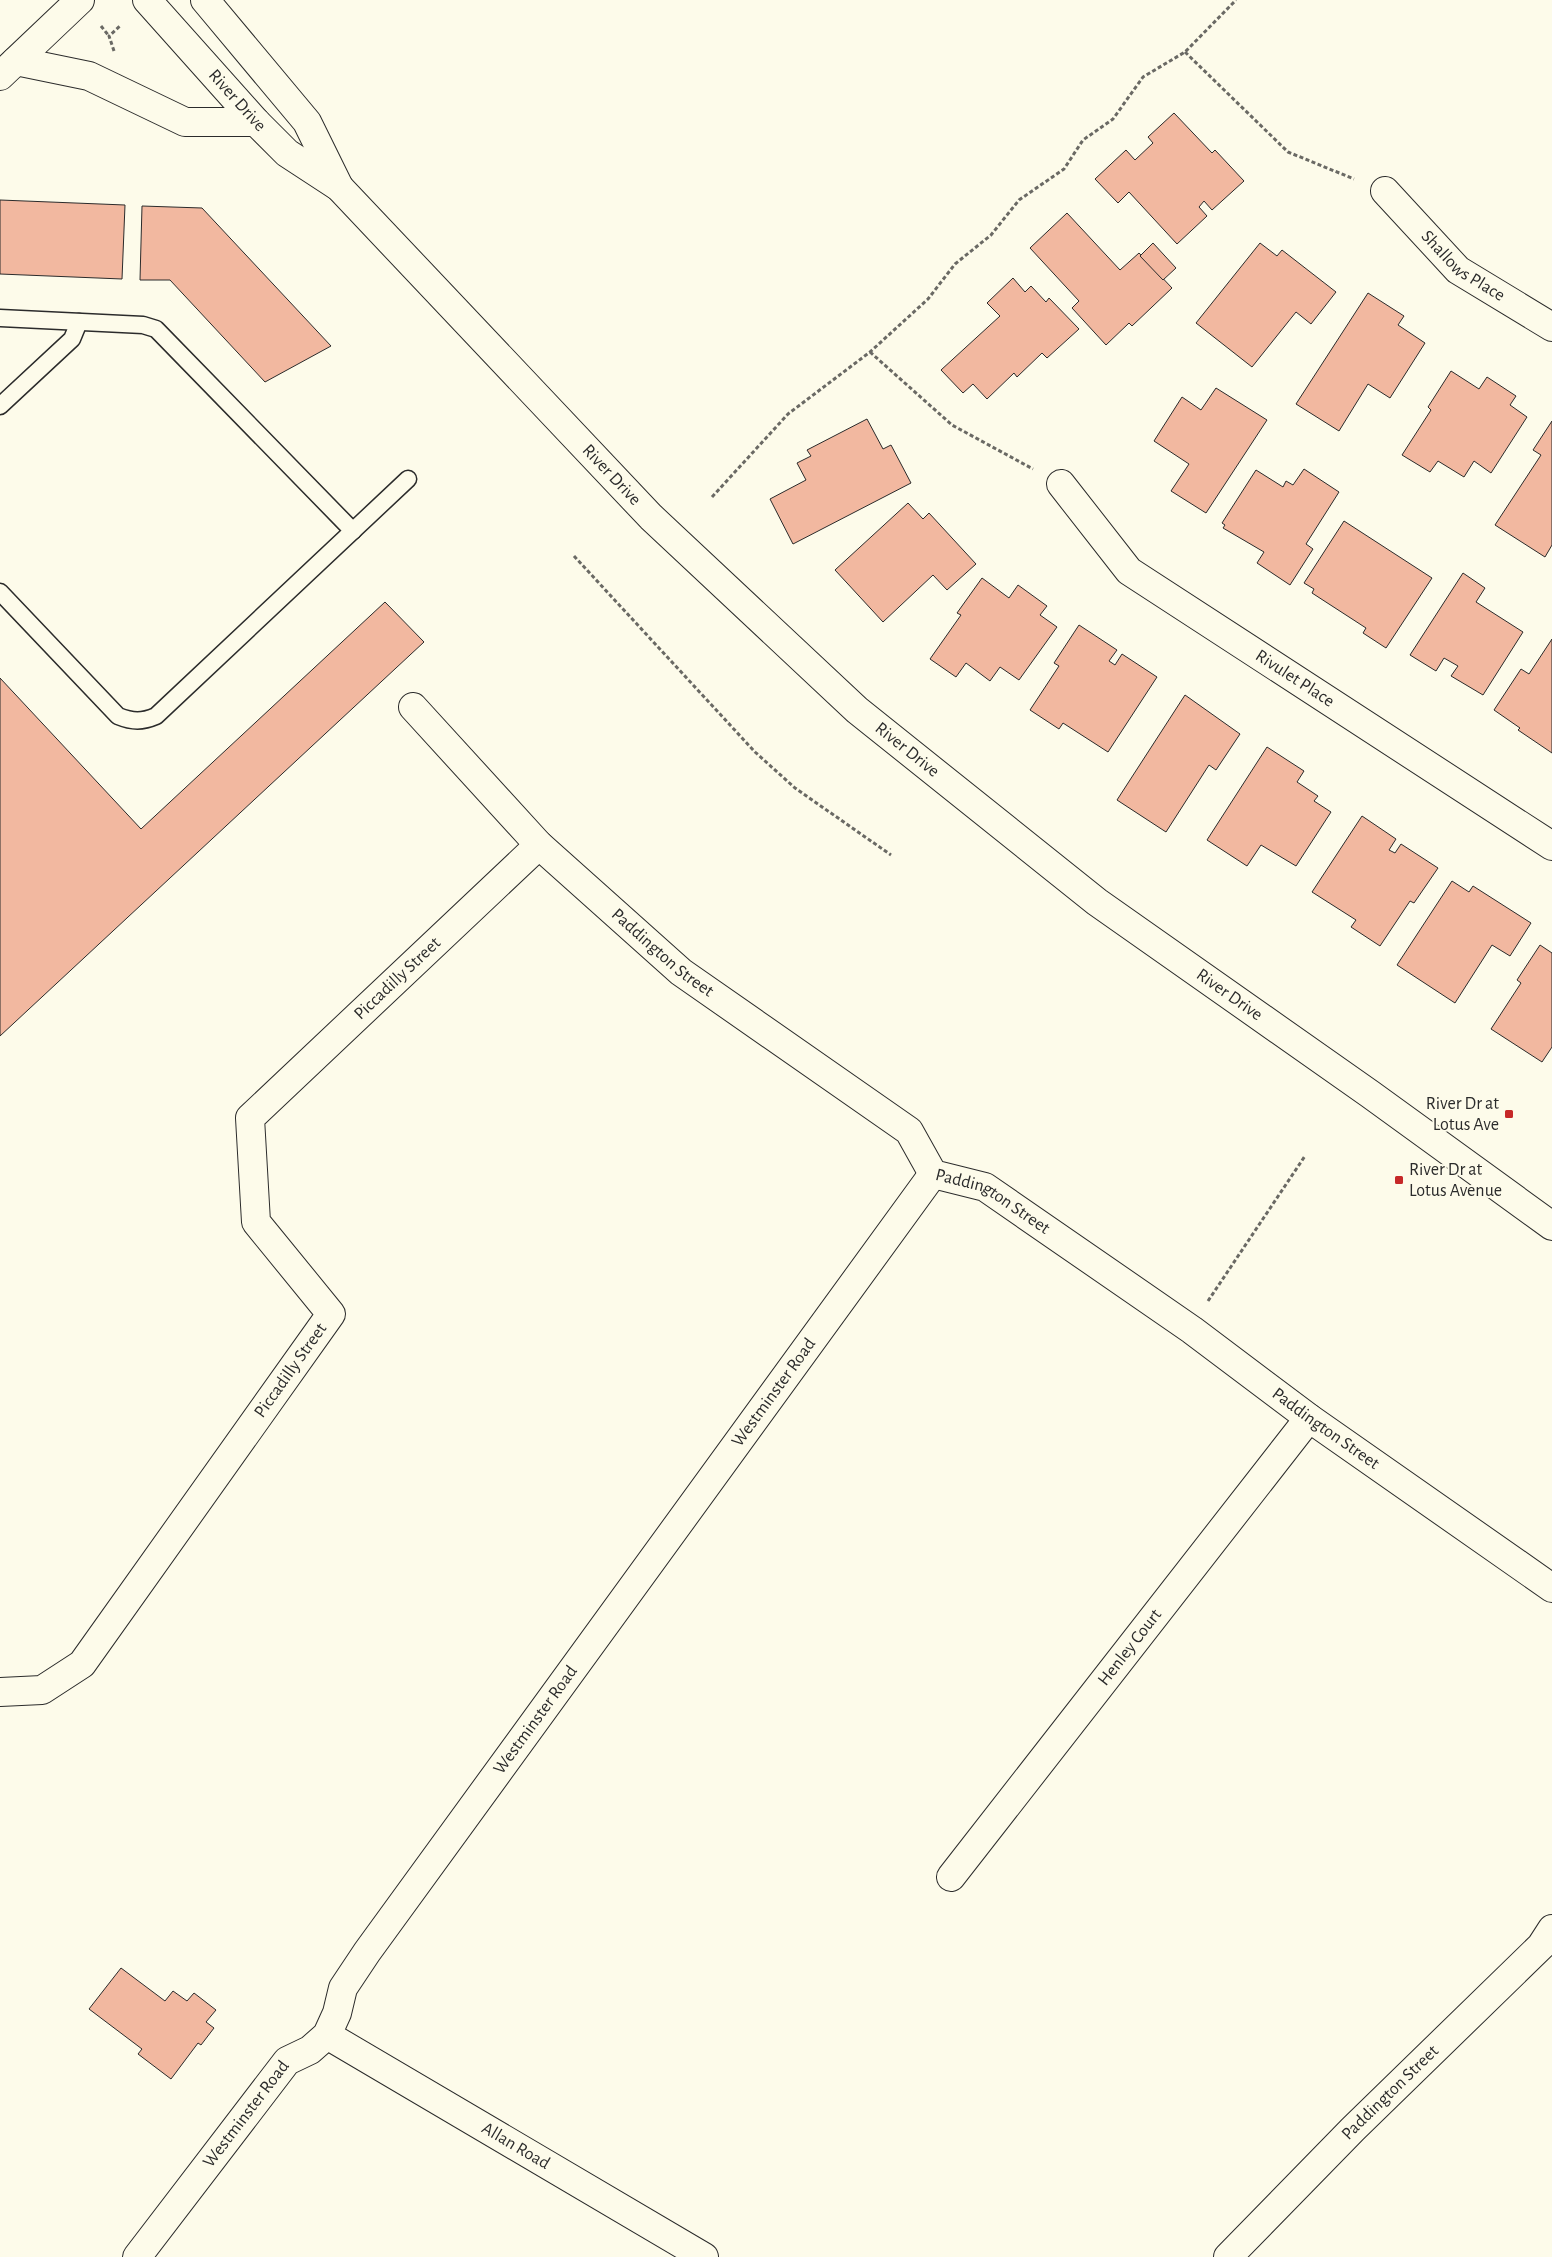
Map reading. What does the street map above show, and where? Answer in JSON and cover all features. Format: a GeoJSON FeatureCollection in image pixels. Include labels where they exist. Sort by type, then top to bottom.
{"type":"FeatureCollection","features":[{"type":"Feature","properties":{"kind":"street"},"geometry":{"type":"LineString","coordinates":[[8,68],[80,0]]}},
{"type":"Feature","properties":{"kind":"street","name":"River Drive"},"geometry":{"type":"LineString","coordinates":[[147,0],[256,122],[287,153],[339,187],[651,517],[857,710],[1097,902],[1370,1094],[1552,1226]]}},
{"type":"Feature","properties":{"kind":"street","name":"River Drive"},"geometry":{"type":"LineString","coordinates":[[204,0],[227,11],[307,122],[339,187]]}},
{"type":"Feature","properties":{"kind":"street"},"geometry":{"type":"LineString","coordinates":[[8,68],[66,70],[89,76],[185,122],[256,122]]}},
{"type":"Feature","properties":{"kind":"street","name":"Shallows Place"},"geometry":{"type":"LineString","coordinates":[[1385,191],[1458,270],[1552,327]]}},
{"type":"Feature","properties":{"kind":"street","name":"Rivulet Place"},"geometry":{"type":"LineString","coordinates":[[1061,484],[1129,572],[1552,846]]}},
{"type":"Feature","properties":{"kind":"street","name":"Paddington Street"},"geometry":{"type":"LineString","coordinates":[[413,707],[539,845],[681,972],[909,1131],[933,1174],[985,1187],[1192,1330],[1309,1418],[1552,1588]]}},
{"type":"Feature","properties":{"kind":"street","name":"Piccadilly Street"},"geometry":{"type":"LineString","coordinates":[[0,1692],[42,1690],[82,1664],[331,1314],[256,1222],[250,1118],[539,845]]}},
{"type":"Feature","properties":{"kind":"street","name":"Westminster Road"},"geometry":{"type":"LineString","coordinates":[[137,2257],[287,2060],[310,2050],[327,2035],[337,2014],[343,1988],[367,1952],[933,1174]]}},
{"type":"Feature","properties":{"kind":"street","name":"Henley Court"},"geometry":{"type":"LineString","coordinates":[[951,1877],[1309,1418]]}},
{"type":"Feature","properties":{"kind":"street","name":"Paddington Street"},"geometry":{"type":"LineString","coordinates":[[1228,2257],[1353,2129],[1541,1946],[1552,1929]]}},
{"type":"Feature","properties":{"kind":"street","name":"Allan Road"},"geometry":{"type":"LineString","coordinates":[[327,2035],[704,2257]]}},
{"type":"Feature","properties":{"kind":"lane"},"geometry":{"type":"LineString","coordinates":[[0,318],[150,326],[156,329],[353,531]]}},
{"type":"Feature","properties":{"kind":"lane"},"geometry":{"type":"LineString","coordinates":[[0,406],[72,339],[79,322]]}},
{"type":"Feature","properties":{"kind":"lane"},"geometry":{"type":"LineString","coordinates":[[0,592],[118,716],[131,721],[144,721],[156,716],[408,479]]}},
{"type":"Feature","properties":{"kind":"path"},"geometry":{"type":"LineString","coordinates":[[712,497],[788,414],[870,352],[928,299],[955,264],[991,235],[1019,200],[1064,169],[1083,140],[1113,119],[1143,77],[1185,52],[1236,0]]}},
{"type":"Feature","properties":{"kind":"path"},"geometry":{"type":"LineString","coordinates":[[99,23],[109,36],[115,54]]}},
{"type":"Feature","properties":{"kind":"path"},"geometry":{"type":"LineString","coordinates":[[109,36],[120,26]]}},
{"type":"Feature","properties":{"kind":"path"},"geometry":{"type":"LineString","coordinates":[[1185,52],[1288,152],[1385,191]]}},
{"type":"Feature","properties":{"kind":"path"},"geometry":{"type":"LineString","coordinates":[[870,352],[952,425],[1061,484]]}},
{"type":"Feature","properties":{"kind":"path"},"geometry":{"type":"LineString","coordinates":[[574,556],[755,752],[795,788],[892,855]]}},
{"type":"Feature","properties":{"kind":"path"},"geometry":{"type":"LineString","coordinates":[[1214,1306],[1207,1300],[1305,1156]]}},
{"type":"Feature","properties":{"kind":"building"},"geometry":{"type":"Polygon","coordinates":[[[1174,113],[1212,153],[1215,150],[1244,181],[1212,210],[1204,201],[1199,207],[1207,216],[1177,244],[1129,192],[1118,203],[1095,179],[1126,150],[1135,160],[1153,143],[1148,137],[1174,113]]]}},
{"type":"Feature","properties":{"kind":"building"},"geometry":{"type":"Polygon","coordinates":[[[0,200],[125,205],[122,279],[0,274],[0,200]]]}},
{"type":"Feature","properties":{"kind":"building"},"geometry":{"type":"Polygon","coordinates":[[[142,206],[202,208],[331,346],[265,382],[170,280],[140,280],[142,206]]]}},
{"type":"Feature","properties":{"kind":"building"},"geometry":{"type":"Polygon","coordinates":[[[1067,213],[1120,270],[1139,253],[1172,288],[1132,326],[1129,323],[1106,345],[1072,308],[1079,301],[1030,248],[1067,213]]]}},
{"type":"Feature","properties":{"kind":"building"},"geometry":{"type":"Polygon","coordinates":[[[1153,243],[1176,268],[1163,280],[1140,256],[1153,243]]]}},
{"type":"Feature","properties":{"kind":"building"},"geometry":{"type":"Polygon","coordinates":[[[1260,243],[1277,256],[1282,250],[1336,292],[1311,324],[1296,312],[1252,367],[1196,323],[1260,243]]]}},
{"type":"Feature","properties":{"kind":"building"},"geometry":{"type":"Polygon","coordinates":[[[1013,278],[1025,292],[1031,286],[1046,302],[1049,298],[1079,329],[1047,358],[1042,353],[1017,377],[1014,373],[987,399],[973,384],[963,393],[941,370],[1000,316],[987,303],[1013,278]]]}},
{"type":"Feature","properties":{"kind":"building"},"geometry":{"type":"Polygon","coordinates":[[[1368,293],[1404,316],[1398,325],[1425,343],[1390,398],[1368,384],[1339,431],[1296,404],[1368,293]]]}},
{"type":"Feature","properties":{"kind":"building"},"geometry":{"type":"Polygon","coordinates":[[[1451,371],[1479,389],[1487,377],[1516,396],[1510,405],[1527,417],[1491,473],[1474,461],[1464,477],[1438,461],[1430,472],[1402,455],[1431,410],[1428,407],[1451,371]]]}},
{"type":"Feature","properties":{"kind":"building"},"geometry":{"type":"Polygon","coordinates":[[[1216,388],[1267,420],[1206,513],[1171,491],[1189,464],[1154,441],[1182,397],[1201,410],[1216,388]]]}},
{"type":"Feature","properties":{"kind":"building"},"geometry":{"type":"Polygon","coordinates":[[[867,419],[883,449],[891,445],[911,483],[793,544],[770,499],[806,480],[797,463],[811,456],[807,450],[867,419]]]}},
{"type":"Feature","properties":{"kind":"building"},"geometry":{"type":"Polygon","coordinates":[[[1552,421],[1552,545],[1545,557],[1495,525],[1541,455],[1533,450],[1552,421]]]}},
{"type":"Feature","properties":{"kind":"building"},"geometry":{"type":"Polygon","coordinates":[[[1304,469],[1339,492],[1306,544],[1313,549],[1290,585],[1257,563],[1264,552],[1223,528],[1225,525],[1222,523],[1256,470],[1283,487],[1286,481],[1293,485],[1304,469]]]}},
{"type":"Feature","properties":{"kind":"building"},"geometry":{"type":"Polygon","coordinates":[[[908,503],[923,519],[929,513],[976,564],[947,590],[933,575],[883,622],[835,570],[908,503]]]}},
{"type":"Feature","properties":{"kind":"building"},"geometry":{"type":"Polygon","coordinates":[[[1344,521],[1432,578],[1386,648],[1363,633],[1366,628],[1312,593],[1314,589],[1304,583],[1344,521]]]}},
{"type":"Feature","properties":{"kind":"building"},"geometry":{"type":"Polygon","coordinates":[[[1463,573],[1485,588],[1476,602],[1523,632],[1483,695],[1451,676],[1458,666],[1444,658],[1436,671],[1410,655],[1463,573]]]}},
{"type":"Feature","properties":{"kind":"building"},"geometry":{"type":"Polygon","coordinates":[[[982,578],[1009,598],[1018,585],[1047,606],[1040,615],[1057,627],[1019,680],[1000,667],[990,681],[966,663],[956,677],[930,659],[961,615],[957,613],[982,578]]]}},
{"type":"Feature","properties":{"kind":"building"},"geometry":{"type":"Polygon","coordinates":[[[385,602],[424,642],[0,1036],[0,678],[141,829],[385,602]]]}},
{"type":"Feature","properties":{"kind":"building"},"geometry":{"type":"Polygon","coordinates":[[[1079,625],[1117,650],[1109,661],[1115,665],[1122,654],[1157,677],[1108,752],[1063,723],[1059,729],[1030,710],[1059,666],[1054,663],[1079,625]]]}},
{"type":"Feature","properties":{"kind":"building"},"geometry":{"type":"Polygon","coordinates":[[[1552,639],[1552,753],[1518,730],[1520,728],[1494,710],[1521,669],[1529,674],[1552,639]]]}},
{"type":"Feature","properties":{"kind":"building"},"geometry":{"type":"Polygon","coordinates":[[[1185,695],[1240,734],[1216,770],[1209,765],[1166,832],[1117,800],[1185,695]]]}},
{"type":"Feature","properties":{"kind":"building"},"geometry":{"type":"Polygon","coordinates":[[[1267,747],[1304,771],[1297,782],[1318,796],[1314,801],[1331,812],[1296,866],[1261,845],[1247,866],[1207,840],[1267,747]]]}},
{"type":"Feature","properties":{"kind":"building"},"geometry":{"type":"Polygon","coordinates":[[[1362,816],[1396,839],[1389,850],[1395,853],[1401,844],[1438,868],[1414,903],[1410,901],[1380,946],[1351,927],[1356,920],[1312,892],[1362,816]]]}},
{"type":"Feature","properties":{"kind":"building"},"geometry":{"type":"Polygon","coordinates":[[[1452,881],[1469,892],[1473,886],[1531,923],[1510,956],[1492,945],[1455,1003],[1397,965],[1452,881]]]}},
{"type":"Feature","properties":{"kind":"building"},"geometry":{"type":"Polygon","coordinates":[[[1540,945],[1552,953],[1552,1047],[1542,1062],[1491,1029],[1521,983],[1517,980],[1540,945]]]}},
{"type":"Feature","properties":{"kind":"building"},"geometry":{"type":"Polygon","coordinates":[[[121,1968],[165,2001],[173,1991],[187,2001],[194,1993],[216,2010],[206,2022],[214,2028],[201,2045],[198,2043],[171,2079],[138,2054],[142,2049],[89,2009],[121,1968]]]}},
{"type":"Feature","properties":{"kind":"place","name":"River Dr at Lotus Ave"},"geometry":{"type":"Point","coordinates":[1509,1114]}},
{"type":"Feature","properties":{"kind":"place","name":"River Dr at Lotus Avenue"},"geometry":{"type":"Point","coordinates":[1399,1180]}}]}
